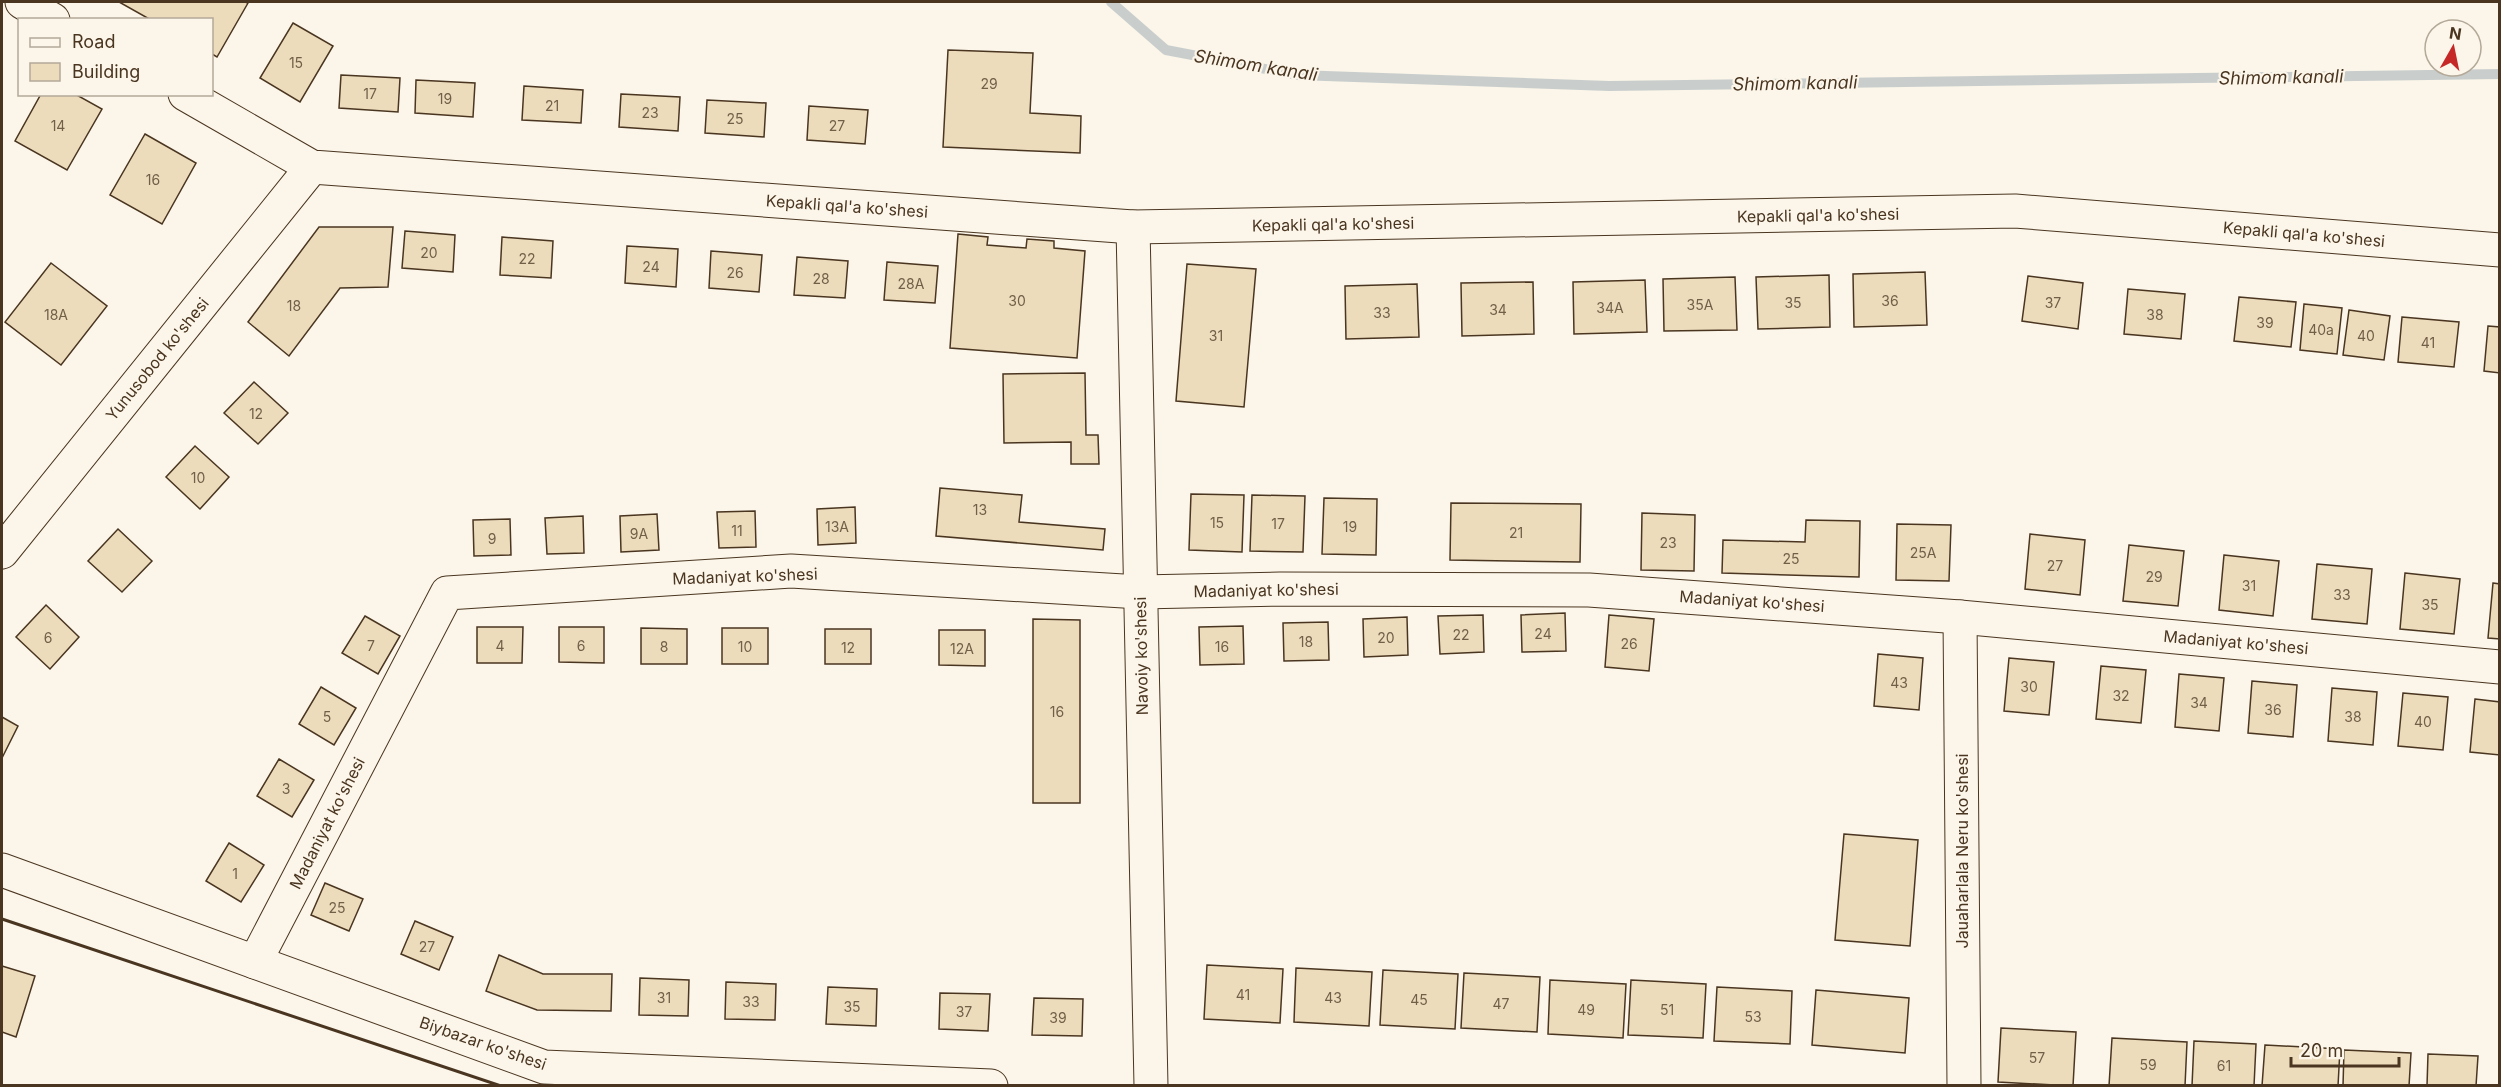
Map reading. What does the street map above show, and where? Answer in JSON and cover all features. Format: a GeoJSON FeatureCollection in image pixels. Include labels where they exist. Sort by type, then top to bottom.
{"type":"FeatureCollection","features":[{"type":"Feature","properties":{"kind":"street"},"geometry":{"type":"LineString","coordinates":[[22,2],[50,18]]}},
{"type":"Feature","properties":{"kind":"street","name":"Kepakli qal'a ko'shesi"},"geometry":{"type":"LineString","coordinates":[[189,96],[312,166],[1133,227],[2015,211],[2499,249]]}},
{"type":"Feature","properties":{"kind":"street","name":"Yunusobod ko'shesi"},"geometry":{"type":"LineString","coordinates":[[2,552],[312,166]]}},
{"type":"Feature","properties":{"kind":"street","name":"Navoiy ko'shesi"},"geometry":{"type":"LineString","coordinates":[[1133,227],[1151,1086]]}},
{"type":"Feature","properties":{"kind":"street","name":"Madaniyat ko'shesi"},"geometry":{"type":"LineString","coordinates":[[255,962],[447,593],[790,571],[1140,592],[1280,589],[1589,590],[1960,617],[2499,667]]}},
{"type":"Feature","properties":{"kind":"street","name":"Jauaharlala Neru ko'shesi"},"geometry":{"type":"LineString","coordinates":[[1960,617],[1964,1086]]}},
{"type":"Feature","properties":{"kind":"street","name":"Biybazar ko'shesi"},"geometry":{"type":"LineString","coordinates":[[2,870],[544,1067],[991,1086]]}},
{"type":"Feature","properties":{"kind":"building"},"geometry":{"type":"Polygon","coordinates":[[[119,2],[248,3],[217,57],[213,55],[213,18],[147,18],[119,2]]]}},
{"type":"Feature","properties":{"kind":"building"},"geometry":{"type":"Polygon","coordinates":[[[293,23],[333,46],[300,102],[260,78],[293,23]]]}},
{"type":"Feature","properties":{"kind":"building"},"geometry":{"type":"Polygon","coordinates":[[[948,50],[1033,53],[1030,113],[1081,116],[1080,153],[943,147],[948,50]]]}},
{"type":"Feature","properties":{"kind":"building"},"geometry":{"type":"Polygon","coordinates":[[[341,75],[400,78],[398,112],[339,108],[341,75]]]}},
{"type":"Feature","properties":{"kind":"building"},"geometry":{"type":"Polygon","coordinates":[[[416,80],[475,83],[473,117],[415,113],[416,80]]]}},
{"type":"Feature","properties":{"kind":"building"},"geometry":{"type":"Polygon","coordinates":[[[524,86],[583,90],[581,123],[522,120],[524,86]]]}},
{"type":"Feature","properties":{"kind":"building"},"geometry":{"type":"Polygon","coordinates":[[[621,94],[680,97],[678,131],[619,127],[621,94]]]}},
{"type":"Feature","properties":{"kind":"building"},"geometry":{"type":"Polygon","coordinates":[[[40,96],[79,96],[102,109],[67,170],[15,141],[40,96]]]}},
{"type":"Feature","properties":{"kind":"building"},"geometry":{"type":"Polygon","coordinates":[[[707,100],[766,103],[764,137],[705,133],[707,100]]]}},
{"type":"Feature","properties":{"kind":"building"},"geometry":{"type":"Polygon","coordinates":[[[809,106],[868,110],[865,144],[807,140],[809,106]]]}},
{"type":"Feature","properties":{"kind":"building"},"geometry":{"type":"Polygon","coordinates":[[[145,134],[196,163],[162,224],[110,195],[145,134]]]}},
{"type":"Feature","properties":{"kind":"building"},"geometry":{"type":"Polygon","coordinates":[[[319,227],[393,227],[388,287],[340,288],[289,356],[248,322],[319,227]]]}},
{"type":"Feature","properties":{"kind":"building"},"geometry":{"type":"Polygon","coordinates":[[[405,231],[455,235],[453,272],[402,268],[405,231]]]}},
{"type":"Feature","properties":{"kind":"building"},"geometry":{"type":"Polygon","coordinates":[[[958,234],[988,237],[987,245],[1026,248],[1027,239],[1054,241],[1054,248],[1085,251],[1077,358],[950,348],[958,234]]]}},
{"type":"Feature","properties":{"kind":"building"},"geometry":{"type":"Polygon","coordinates":[[[502,237],[553,241],[551,278],[500,275],[502,237]]]}},
{"type":"Feature","properties":{"kind":"building"},"geometry":{"type":"Polygon","coordinates":[[[627,246],[678,249],[676,287],[625,283],[627,246]]]}},
{"type":"Feature","properties":{"kind":"building"},"geometry":{"type":"Polygon","coordinates":[[[711,251],[762,255],[759,292],[709,288],[711,251]]]}},
{"type":"Feature","properties":{"kind":"building"},"geometry":{"type":"Polygon","coordinates":[[[797,257],[848,261],[845,298],[794,295],[797,257]]]}},
{"type":"Feature","properties":{"kind":"building"},"geometry":{"type":"Polygon","coordinates":[[[887,262],[938,266],[935,303],[884,300],[887,262]]]}},
{"type":"Feature","properties":{"kind":"building"},"geometry":{"type":"Polygon","coordinates":[[[51,263],[107,306],[61,365],[5,322],[51,263]]]}},
{"type":"Feature","properties":{"kind":"building"},"geometry":{"type":"Polygon","coordinates":[[[1187,264],[1256,269],[1244,407],[1176,401],[1187,264]]]}},
{"type":"Feature","properties":{"kind":"building"},"geometry":{"type":"Polygon","coordinates":[[[1925,272],[1927,325],[1854,327],[1853,274],[1925,272]]]}},
{"type":"Feature","properties":{"kind":"building"},"geometry":{"type":"Polygon","coordinates":[[[1829,275],[1830,327],[1758,329],[1756,277],[1829,275]]]}},
{"type":"Feature","properties":{"kind":"building"},"geometry":{"type":"Polygon","coordinates":[[[2028,276],[2083,283],[2078,329],[2022,321],[2028,276]]]}},
{"type":"Feature","properties":{"kind":"building"},"geometry":{"type":"Polygon","coordinates":[[[1735,277],[1737,330],[1664,331],[1663,279],[1735,277]]]}},
{"type":"Feature","properties":{"kind":"building"},"geometry":{"type":"Polygon","coordinates":[[[1645,280],[1647,332],[1574,334],[1573,282],[1645,280]]]}},
{"type":"Feature","properties":{"kind":"building"},"geometry":{"type":"Polygon","coordinates":[[[1533,282],[1534,334],[1462,336],[1461,283],[1533,282]]]}},
{"type":"Feature","properties":{"kind":"building"},"geometry":{"type":"Polygon","coordinates":[[[1417,284],[1419,337],[1346,339],[1345,286],[1417,284]]]}},
{"type":"Feature","properties":{"kind":"building"},"geometry":{"type":"Polygon","coordinates":[[[2128,289],[2185,294],[2181,339],[2124,334],[2128,289]]]}},
{"type":"Feature","properties":{"kind":"building"},"geometry":{"type":"Polygon","coordinates":[[[2239,297],[2296,302],[2291,347],[2234,341],[2239,297]]]}},
{"type":"Feature","properties":{"kind":"building"},"geometry":{"type":"Polygon","coordinates":[[[2304,304],[2342,308],[2337,354],[2300,350],[2304,304]]]}},
{"type":"Feature","properties":{"kind":"building"},"geometry":{"type":"Polygon","coordinates":[[[2349,310],[2390,316],[2384,360],[2343,355],[2349,310]]]}},
{"type":"Feature","properties":{"kind":"building"},"geometry":{"type":"Polygon","coordinates":[[[2402,317],[2459,322],[2454,367],[2398,362],[2402,317]]]}},
{"type":"Feature","properties":{"kind":"building"},"geometry":{"type":"Polygon","coordinates":[[[2488,326],[2500,327],[2500,373],[2484,371],[2488,326]]]}},
{"type":"Feature","properties":{"kind":"building"},"geometry":{"type":"Polygon","coordinates":[[[1085,373],[1086,435],[1098,435],[1099,464],[1071,464],[1071,442],[1004,443],[1003,374],[1085,373]]]}},
{"type":"Feature","properties":{"kind":"building"},"geometry":{"type":"Polygon","coordinates":[[[254,382],[288,413],[258,444],[224,413],[254,382]]]}},
{"type":"Feature","properties":{"kind":"building"},"geometry":{"type":"Polygon","coordinates":[[[195,446],[229,477],[200,509],[166,477],[195,446]]]}},
{"type":"Feature","properties":{"kind":"building"},"geometry":{"type":"Polygon","coordinates":[[[940,488],[1022,495],[1019,522],[1105,529],[1103,550],[936,536],[940,488]]]}},
{"type":"Feature","properties":{"kind":"building"},"geometry":{"type":"Polygon","coordinates":[[[1191,494],[1244,495],[1242,552],[1189,550],[1191,494]]]}},
{"type":"Feature","properties":{"kind":"building"},"geometry":{"type":"Polygon","coordinates":[[[1252,495],[1305,496],[1303,552],[1250,551],[1252,495]]]}},
{"type":"Feature","properties":{"kind":"building"},"geometry":{"type":"Polygon","coordinates":[[[1324,498],[1377,499],[1376,555],[1322,554],[1324,498]]]}},
{"type":"Feature","properties":{"kind":"building"},"geometry":{"type":"Polygon","coordinates":[[[1451,503],[1581,504],[1580,562],[1450,560],[1451,503]]]}},
{"type":"Feature","properties":{"kind":"building"},"geometry":{"type":"Polygon","coordinates":[[[855,507],[856,543],[818,545],[817,509],[855,507]]]}},
{"type":"Feature","properties":{"kind":"building"},"geometry":{"type":"Polygon","coordinates":[[[755,511],[756,547],[719,548],[717,512],[755,511]]]}},
{"type":"Feature","properties":{"kind":"building"},"geometry":{"type":"Polygon","coordinates":[[[1642,513],[1695,515],[1694,571],[1641,570],[1642,513]]]}},
{"type":"Feature","properties":{"kind":"building"},"geometry":{"type":"Polygon","coordinates":[[[657,514],[659,550],[621,552],[620,516],[657,514]]]}},
{"type":"Feature","properties":{"kind":"building"},"geometry":{"type":"Polygon","coordinates":[[[583,516],[584,553],[547,554],[545,518],[583,516]]]}},
{"type":"Feature","properties":{"kind":"building"},"geometry":{"type":"Polygon","coordinates":[[[510,519],[511,555],[474,556],[473,520],[510,519]]]}},
{"type":"Feature","properties":{"kind":"building"},"geometry":{"type":"Polygon","coordinates":[[[1806,520],[1860,521],[1859,577],[1722,573],[1723,540],[1805,542],[1806,520]]]}},
{"type":"Feature","properties":{"kind":"building"},"geometry":{"type":"Polygon","coordinates":[[[1897,524],[1951,525],[1949,581],[1896,580],[1897,524]]]}},
{"type":"Feature","properties":{"kind":"building"},"geometry":{"type":"Polygon","coordinates":[[[118,529],[152,561],[122,592],[88,561],[118,529]]]}},
{"type":"Feature","properties":{"kind":"building"},"geometry":{"type":"Polygon","coordinates":[[[2030,534],[2085,540],[2080,595],[2025,589],[2030,534]]]}},
{"type":"Feature","properties":{"kind":"building"},"geometry":{"type":"Polygon","coordinates":[[[2129,545],[2184,551],[2178,606],[2123,601],[2129,545]]]}},
{"type":"Feature","properties":{"kind":"building"},"geometry":{"type":"Polygon","coordinates":[[[2224,555],[2279,561],[2273,616],[2219,610],[2224,555]]]}},
{"type":"Feature","properties":{"kind":"building"},"geometry":{"type":"Polygon","coordinates":[[[2317,564],[2372,569],[2367,624],[2312,619],[2317,564]]]}},
{"type":"Feature","properties":{"kind":"building"},"geometry":{"type":"Polygon","coordinates":[[[2405,573],[2460,579],[2454,634],[2400,629],[2405,573]]]}},
{"type":"Feature","properties":{"kind":"building"},"geometry":{"type":"Polygon","coordinates":[[[2493,583],[2500,584],[2500,639],[2488,638],[2493,583]]]}},
{"type":"Feature","properties":{"kind":"building"},"geometry":{"type":"Polygon","coordinates":[[[46,605],[79,637],[50,669],[16,637],[46,605]]]}},
{"type":"Feature","properties":{"kind":"building"},"geometry":{"type":"Polygon","coordinates":[[[1565,613],[1566,651],[1522,652],[1521,615],[1565,613]]]}},
{"type":"Feature","properties":{"kind":"building"},"geometry":{"type":"Polygon","coordinates":[[[1483,615],[1484,652],[1440,654],[1438,616],[1483,615]]]}},
{"type":"Feature","properties":{"kind":"building"},"geometry":{"type":"Polygon","coordinates":[[[1609,615],[1654,619],[1649,671],[1605,667],[1609,615]]]}},
{"type":"Feature","properties":{"kind":"building"},"geometry":{"type":"Polygon","coordinates":[[[365,616],[400,636],[378,674],[342,653],[365,616]]]}},
{"type":"Feature","properties":{"kind":"building"},"geometry":{"type":"Polygon","coordinates":[[[1407,617],[1408,655],[1364,657],[1363,619],[1407,617]]]}},
{"type":"Feature","properties":{"kind":"building"},"geometry":{"type":"Polygon","coordinates":[[[1033,619],[1080,620],[1080,803],[1033,803],[1033,619]]]}},
{"type":"Feature","properties":{"kind":"building"},"geometry":{"type":"Polygon","coordinates":[[[1328,622],[1329,660],[1284,661],[1283,623],[1328,622]]]}},
{"type":"Feature","properties":{"kind":"building"},"geometry":{"type":"Polygon","coordinates":[[[1243,626],[1244,664],[1200,665],[1199,627],[1243,626]]]}},
{"type":"Feature","properties":{"kind":"building"},"geometry":{"type":"Polygon","coordinates":[[[477,627],[523,627],[522,663],[477,663],[477,627]]]}},
{"type":"Feature","properties":{"kind":"building"},"geometry":{"type":"Polygon","coordinates":[[[559,627],[604,627],[604,663],[559,662],[559,627]]]}},
{"type":"Feature","properties":{"kind":"building"},"geometry":{"type":"Polygon","coordinates":[[[641,628],[687,629],[687,664],[641,664],[641,628]]]}},
{"type":"Feature","properties":{"kind":"building"},"geometry":{"type":"Polygon","coordinates":[[[722,628],[768,628],[768,664],[722,664],[722,628]]]}},
{"type":"Feature","properties":{"kind":"building"},"geometry":{"type":"Polygon","coordinates":[[[825,629],[871,629],[871,664],[825,664],[825,629]]]}},
{"type":"Feature","properties":{"kind":"building"},"geometry":{"type":"Polygon","coordinates":[[[939,630],[985,630],[985,666],[939,665],[939,630]]]}},
{"type":"Feature","properties":{"kind":"building"},"geometry":{"type":"Polygon","coordinates":[[[1878,654],[1923,658],[1919,710],[1874,706],[1878,654]]]}},
{"type":"Feature","properties":{"kind":"building"},"geometry":{"type":"Polygon","coordinates":[[[2009,658],[2054,662],[2049,715],[2004,711],[2009,658]]]}},
{"type":"Feature","properties":{"kind":"building"},"geometry":{"type":"Polygon","coordinates":[[[2101,666],[2146,670],[2141,723],[2096,719],[2101,666]]]}},
{"type":"Feature","properties":{"kind":"building"},"geometry":{"type":"Polygon","coordinates":[[[2179,674],[2224,678],[2219,731],[2175,727],[2179,674]]]}},
{"type":"Feature","properties":{"kind":"building"},"geometry":{"type":"Polygon","coordinates":[[[2252,681],[2297,685],[2293,737],[2248,733],[2252,681]]]}},
{"type":"Feature","properties":{"kind":"building"},"geometry":{"type":"Polygon","coordinates":[[[321,687],[356,708],[334,745],[299,724],[321,687]]]}},
{"type":"Feature","properties":{"kind":"building"},"geometry":{"type":"Polygon","coordinates":[[[2332,688],[2377,692],[2373,745],[2328,741],[2332,688]]]}},
{"type":"Feature","properties":{"kind":"building"},"geometry":{"type":"Polygon","coordinates":[[[2403,693],[2448,697],[2443,750],[2398,746],[2403,693]]]}},
{"type":"Feature","properties":{"kind":"building"},"geometry":{"type":"Polygon","coordinates":[[[2475,699],[2500,702],[2500,755],[2470,752],[2475,699]]]}},
{"type":"Feature","properties":{"kind":"building"},"geometry":{"type":"Polygon","coordinates":[[[2,717],[18,726],[2,758],[2,717]]]}},
{"type":"Feature","properties":{"kind":"building"},"geometry":{"type":"Polygon","coordinates":[[[279,759],[314,780],[292,817],[257,796],[279,759]]]}},
{"type":"Feature","properties":{"kind":"building"},"geometry":{"type":"Polygon","coordinates":[[[1844,834],[1918,840],[1910,946],[1835,940],[1844,834]]]}},
{"type":"Feature","properties":{"kind":"building"},"geometry":{"type":"Polygon","coordinates":[[[229,843],[264,865],[241,902],[206,881],[229,843]]]}},
{"type":"Feature","properties":{"kind":"building"},"geometry":{"type":"Polygon","coordinates":[[[325,883],[363,899],[349,931],[311,915],[325,883]]]}},
{"type":"Feature","properties":{"kind":"building"},"geometry":{"type":"Polygon","coordinates":[[[415,921],[453,937],[439,970],[401,954],[415,921]]]}},
{"type":"Feature","properties":{"kind":"building"},"geometry":{"type":"Polygon","coordinates":[[[499,955],[543,974],[612,974],[611,1011],[537,1010],[486,991],[499,955]]]}},
{"type":"Feature","properties":{"kind":"building"},"geometry":{"type":"Polygon","coordinates":[[[1207,965],[1283,969],[1280,1023],[1204,1019],[1207,965]]]}},
{"type":"Feature","properties":{"kind":"building"},"geometry":{"type":"Polygon","coordinates":[[[2,966],[35,976],[16,1037],[2,1032],[2,966]]]}},
{"type":"Feature","properties":{"kind":"building"},"geometry":{"type":"Polygon","coordinates":[[[1296,968],[1372,972],[1369,1026],[1294,1022],[1296,968]]]}},
{"type":"Feature","properties":{"kind":"building"},"geometry":{"type":"Polygon","coordinates":[[[1383,970],[1458,974],[1455,1029],[1380,1025],[1383,970]]]}},
{"type":"Feature","properties":{"kind":"building"},"geometry":{"type":"Polygon","coordinates":[[[1464,973],[1540,977],[1537,1032],[1461,1028],[1464,973]]]}},
{"type":"Feature","properties":{"kind":"building"},"geometry":{"type":"Polygon","coordinates":[[[640,978],[689,980],[688,1016],[639,1015],[640,978]]]}},
{"type":"Feature","properties":{"kind":"building"},"geometry":{"type":"Polygon","coordinates":[[[1550,980],[1626,984],[1623,1038],[1548,1034],[1550,980]]]}},
{"type":"Feature","properties":{"kind":"building"},"geometry":{"type":"Polygon","coordinates":[[[1631,980],[1706,984],[1703,1038],[1628,1035],[1631,980]]]}},
{"type":"Feature","properties":{"kind":"building"},"geometry":{"type":"Polygon","coordinates":[[[726,982],[776,984],[775,1020],[725,1019],[726,982]]]}},
{"type":"Feature","properties":{"kind":"building"},"geometry":{"type":"Polygon","coordinates":[[[828,987],[877,989],[876,1026],[826,1024],[828,987]]]}},
{"type":"Feature","properties":{"kind":"building"},"geometry":{"type":"Polygon","coordinates":[[[1717,987],[1792,991],[1790,1044],[1714,1041],[1717,987]]]}},
{"type":"Feature","properties":{"kind":"building"},"geometry":{"type":"Polygon","coordinates":[[[1816,990],[1909,998],[1905,1053],[1812,1045],[1816,990]]]}},
{"type":"Feature","properties":{"kind":"building"},"geometry":{"type":"Polygon","coordinates":[[[940,993],[990,994],[988,1031],[939,1029],[940,993]]]}},
{"type":"Feature","properties":{"kind":"building"},"geometry":{"type":"Polygon","coordinates":[[[1034,998],[1083,999],[1082,1036],[1032,1035],[1034,998]]]}},
{"type":"Feature","properties":{"kind":"building"},"geometry":{"type":"Polygon","coordinates":[[[2001,1028],[2076,1032],[2073,1086],[1998,1082],[2001,1028]]]}},
{"type":"Feature","properties":{"kind":"building"},"geometry":{"type":"Polygon","coordinates":[[[2112,1038],[2187,1042],[2185,1086],[2109,1086],[2112,1038]]]}},
{"type":"Feature","properties":{"kind":"building"},"geometry":{"type":"Polygon","coordinates":[[[2194,1041],[2256,1044],[2254,1086],[2192,1086],[2194,1041]]]}},
{"type":"Feature","properties":{"kind":"building"},"geometry":{"type":"Polygon","coordinates":[[[2265,1045],[2340,1049],[2338,1086],[2262,1086],[2265,1045]]]}},
{"type":"Feature","properties":{"kind":"building"},"geometry":{"type":"Polygon","coordinates":[[[2344,1050],[2411,1053],[2409,1086],[2343,1086],[2344,1050]]]}},
{"type":"Feature","properties":{"kind":"building"},"geometry":{"type":"Polygon","coordinates":[[[2428,1054],[2478,1056],[2476,1086],[2427,1086],[2428,1054]]]}},
{"type":"Feature","properties":{"kind":"waterway","name":"Shimom kanali"},"geometry":{"type":"LineString","coordinates":[[1111,2],[1166,50],[1297,75],[1609,86],[2500,74]]}},
{"type":"Feature","properties":{"kind":"wall"},"geometry":{"type":"LineString","coordinates":[[2,919],[501,1086]]}}]}
